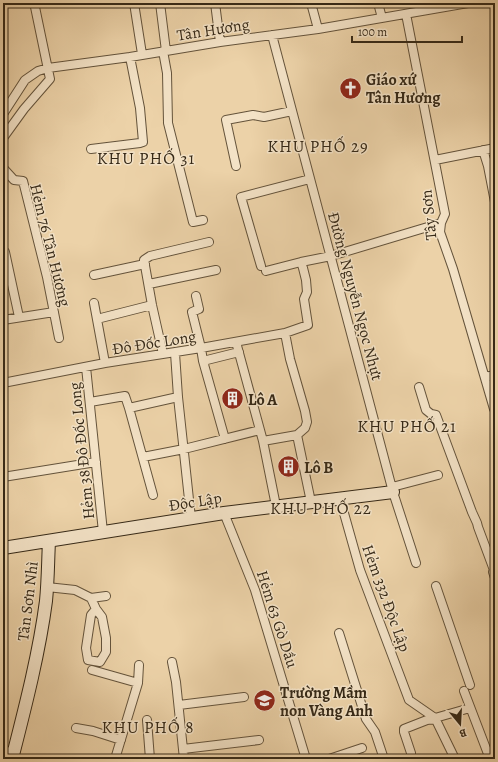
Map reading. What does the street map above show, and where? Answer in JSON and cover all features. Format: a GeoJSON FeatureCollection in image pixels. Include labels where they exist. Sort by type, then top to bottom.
{"type":"FeatureCollection","features":[{"type":"Feature","properties":{"kind":"street"},"geometry":{"type":"LineString","coordinates":[[134,3],[142,54]]}},
{"type":"Feature","properties":{"kind":"street"},"geometry":{"type":"LineString","coordinates":[[160,3],[167,73],[168,123],[193,222],[203,220]]}},
{"type":"Feature","properties":{"kind":"street"},"geometry":{"type":"LineString","coordinates":[[215,3],[220,42]]}},
{"type":"Feature","properties":{"kind":"street"},"geometry":{"type":"LineString","coordinates":[[311,3],[318,29]]}},
{"type":"Feature","properties":{"kind":"street"},"geometry":{"type":"LineString","coordinates":[[378,3],[382,18]]}},
{"type":"Feature","properties":{"kind":"street","name":"Tân Hương"},"geometry":{"type":"LineString","coordinates":[[3,114],[25,80],[38,71],[48,68],[318,29],[468,3]]}},
{"type":"Feature","properties":{"kind":"street"},"geometry":{"type":"LineString","coordinates":[[3,138],[24,109],[50,79],[35,4]]}},
{"type":"Feature","properties":{"kind":"street","name":"Tây Sơn"},"geometry":{"type":"LineString","coordinates":[[406,14],[445,214],[441,223],[440,232],[453,269],[494,409]]}},
{"type":"Feature","properties":{"kind":"street","name":"Đường Nguyễn Ngọc Nhựt"},"geometry":{"type":"LineString","coordinates":[[272,35],[393,489],[416,563]]}},
{"type":"Feature","properties":{"kind":"street"},"geometry":{"type":"LineString","coordinates":[[91,149],[143,142],[140,108],[130,57]]}},
{"type":"Feature","properties":{"kind":"street"},"geometry":{"type":"LineString","coordinates":[[236,166],[226,120],[253,115],[264,117],[292,111]]}},
{"type":"Feature","properties":{"kind":"street"},"geometry":{"type":"LineString","coordinates":[[435,160],[495,148]]}},
{"type":"Feature","properties":{"kind":"street"},"geometry":{"type":"LineString","coordinates":[[483,150],[488,166],[495,202]]}},
{"type":"Feature","properties":{"kind":"street","name":"Hẻm 76 Tân Hương"},"geometry":{"type":"LineString","coordinates":[[3,168],[14,180],[23,181],[47,276],[59,338]]}},
{"type":"Feature","properties":{"kind":"street"},"geometry":{"type":"LineString","coordinates":[[310,179],[241,196],[264,269],[331,256],[441,223]]}},
{"type":"Feature","properties":{"kind":"street"},"geometry":{"type":"LineString","coordinates":[[163,354],[152,306],[144,260],[150,256],[209,242]]}},
{"type":"Feature","properties":{"kind":"street"},"geometry":{"type":"LineString","coordinates":[[5,252],[19,317]]}},
{"type":"Feature","properties":{"kind":"street","name":"Đô Đốc Long"},"geometry":{"type":"LineString","coordinates":[[3,383],[86,367],[285,333],[308,325],[304,307],[304,299],[307,292],[306,280],[300,262]]}},
{"type":"Feature","properties":{"kind":"street"},"geometry":{"type":"LineString","coordinates":[[94,275],[145,264]]}},
{"type":"Feature","properties":{"kind":"street"},"geometry":{"type":"LineString","coordinates":[[149,284],[216,270]]}},
{"type":"Feature","properties":{"kind":"street"},"geometry":{"type":"LineString","coordinates":[[196,296],[199,309],[192,312],[203,361],[225,439]]}},
{"type":"Feature","properties":{"kind":"street"},"geometry":{"type":"LineString","coordinates":[[94,303],[105,364]]}},
{"type":"Feature","properties":{"kind":"street"},"geometry":{"type":"LineString","coordinates":[[97,319],[152,306]]}},
{"type":"Feature","properties":{"kind":"street"},"geometry":{"type":"LineString","coordinates":[[3,320],[54,312]]}},
{"type":"Feature","properties":{"kind":"street"},"geometry":{"type":"LineString","coordinates":[[263,441],[298,435],[305,428],[307,422],[290,359],[285,333]]}},
{"type":"Feature","properties":{"kind":"street"},"geometry":{"type":"LineString","coordinates":[[236,342],[263,441],[276,506]]}},
{"type":"Feature","properties":{"kind":"street"},"geometry":{"type":"LineString","coordinates":[[203,361],[239,352]]}},
{"type":"Feature","properties":{"kind":"street"},"geometry":{"type":"LineString","coordinates":[[175,353],[178,397],[191,518]]}},
{"type":"Feature","properties":{"kind":"street","name":"Hẻm 38 Đô Đốc Long"},"geometry":{"type":"LineString","coordinates":[[86,367],[103,532]]}},
{"type":"Feature","properties":{"kind":"street"},"geometry":{"type":"LineString","coordinates":[[485,377],[495,375]]}},
{"type":"Feature","properties":{"kind":"street"},"geometry":{"type":"LineString","coordinates":[[419,387],[426,410],[431,414],[436,415],[477,523],[494,570],[493,572],[495,578]]}},
{"type":"Feature","properties":{"kind":"street"},"geometry":{"type":"LineString","coordinates":[[90,402],[125,396],[153,495]]}},
{"type":"Feature","properties":{"kind":"street"},"geometry":{"type":"LineString","coordinates":[[129,408],[178,397]]}},
{"type":"Feature","properties":{"kind":"street"},"geometry":{"type":"LineString","coordinates":[[143,457],[184,449],[260,430]]}},
{"type":"Feature","properties":{"kind":"street"},"geometry":{"type":"LineString","coordinates":[[298,435],[311,502]]}},
{"type":"Feature","properties":{"kind":"street"},"geometry":{"type":"LineString","coordinates":[[3,477],[96,462]]}},
{"type":"Feature","properties":{"kind":"street"},"geometry":{"type":"LineString","coordinates":[[393,489],[438,475]]}},
{"type":"Feature","properties":{"kind":"street","name":"Độc Lập"},"geometry":{"type":"LineString","coordinates":[[3,548],[224,513],[340,498],[393,489]]}},
{"type":"Feature","properties":{"kind":"street","name":"Hẻm 332 Độc Lập"},"geometry":{"type":"LineString","coordinates":[[340,498],[360,570],[409,700],[435,719]]}},
{"type":"Feature","properties":{"kind":"street","name":"Hẻm 63 Gò Dầu"},"geometry":{"type":"LineString","coordinates":[[224,513],[256,590],[306,759]]}},
{"type":"Feature","properties":{"kind":"street","name":"Tân Sơn Nhì"},"geometry":{"type":"LineString","coordinates":[[10,754],[39,640],[46,602],[49,541]]}},
{"type":"Feature","properties":{"kind":"street"},"geometry":{"type":"LineString","coordinates":[[436,586],[467,688],[470,708],[490,759]]}},
{"type":"Feature","properties":{"kind":"street"},"geometry":{"type":"LineString","coordinates":[[47,588],[75,590],[91,598],[106,596]]}},
{"type":"Feature","properties":{"kind":"street"},"geometry":{"type":"LineString","coordinates":[[91,598],[102,617],[106,638],[106,652],[100,662],[88,660],[86,648],[91,615],[96,609]]}},
{"type":"Feature","properties":{"kind":"street"},"geometry":{"type":"LineString","coordinates":[[339,634],[366,718],[375,732],[384,759]]}},
{"type":"Feature","properties":{"kind":"street"},"geometry":{"type":"LineString","coordinates":[[172,662],[179,705],[184,759]]}},
{"type":"Feature","properties":{"kind":"street"},"geometry":{"type":"LineString","coordinates":[[115,759],[138,683],[139,665]]}},
{"type":"Feature","properties":{"kind":"street"},"geometry":{"type":"LineString","coordinates":[[92,670],[138,683]]}},
{"type":"Feature","properties":{"kind":"street"},"geometry":{"type":"LineString","coordinates":[[179,705],[244,697]]}},
{"type":"Feature","properties":{"kind":"street"},"geometry":{"type":"LineString","coordinates":[[411,753],[404,729],[426,720],[435,719],[470,708]]}},
{"type":"Feature","properties":{"kind":"street"},"geometry":{"type":"LineString","coordinates":[[435,719],[455,759]]}},
{"type":"Feature","properties":{"kind":"street"},"geometry":{"type":"LineString","coordinates":[[147,720],[150,759]]}},
{"type":"Feature","properties":{"kind":"street"},"geometry":{"type":"LineString","coordinates":[[76,728],[121,740]]}},
{"type":"Feature","properties":{"kind":"street"},"geometry":{"type":"LineString","coordinates":[[183,749],[259,740]]}},
{"type":"Feature","properties":{"kind":"street"},"geometry":{"type":"LineString","coordinates":[[329,759],[362,748]]}},
{"type":"Feature","properties":{"kind":"place","name":"Giáo xứ Tân Hương"},"geometry":{"type":"Point","coordinates":[351,88]}},
{"type":"Feature","properties":{"kind":"place","name":"Lô A"},"geometry":{"type":"Point","coordinates":[232,399]}},
{"type":"Feature","properties":{"kind":"place","name":"Lô B"},"geometry":{"type":"Point","coordinates":[288,467]}},
{"type":"Feature","properties":{"kind":"place","name":"Trường Mầm non Vàng Anh"},"geometry":{"type":"Point","coordinates":[264,701]}},
{"type":"Feature","properties":{"kind":"district","name":"KHU PHỐ 29"},"geometry":{"type":"Point","coordinates":[318,146]}},
{"type":"Feature","properties":{"kind":"district","name":"KHU PHỐ 31"},"geometry":{"type":"Point","coordinates":[146,158]}},
{"type":"Feature","properties":{"kind":"district","name":"KHU PHỐ 21"},"geometry":{"type":"Point","coordinates":[407,426]}},
{"type":"Feature","properties":{"kind":"district","name":"KHU PHỐ 22"},"geometry":{"type":"Point","coordinates":[321,508]}},
{"type":"Feature","properties":{"kind":"district","name":"KHU PHỐ 8"},"geometry":{"type":"Point","coordinates":[148,727]}}]}
